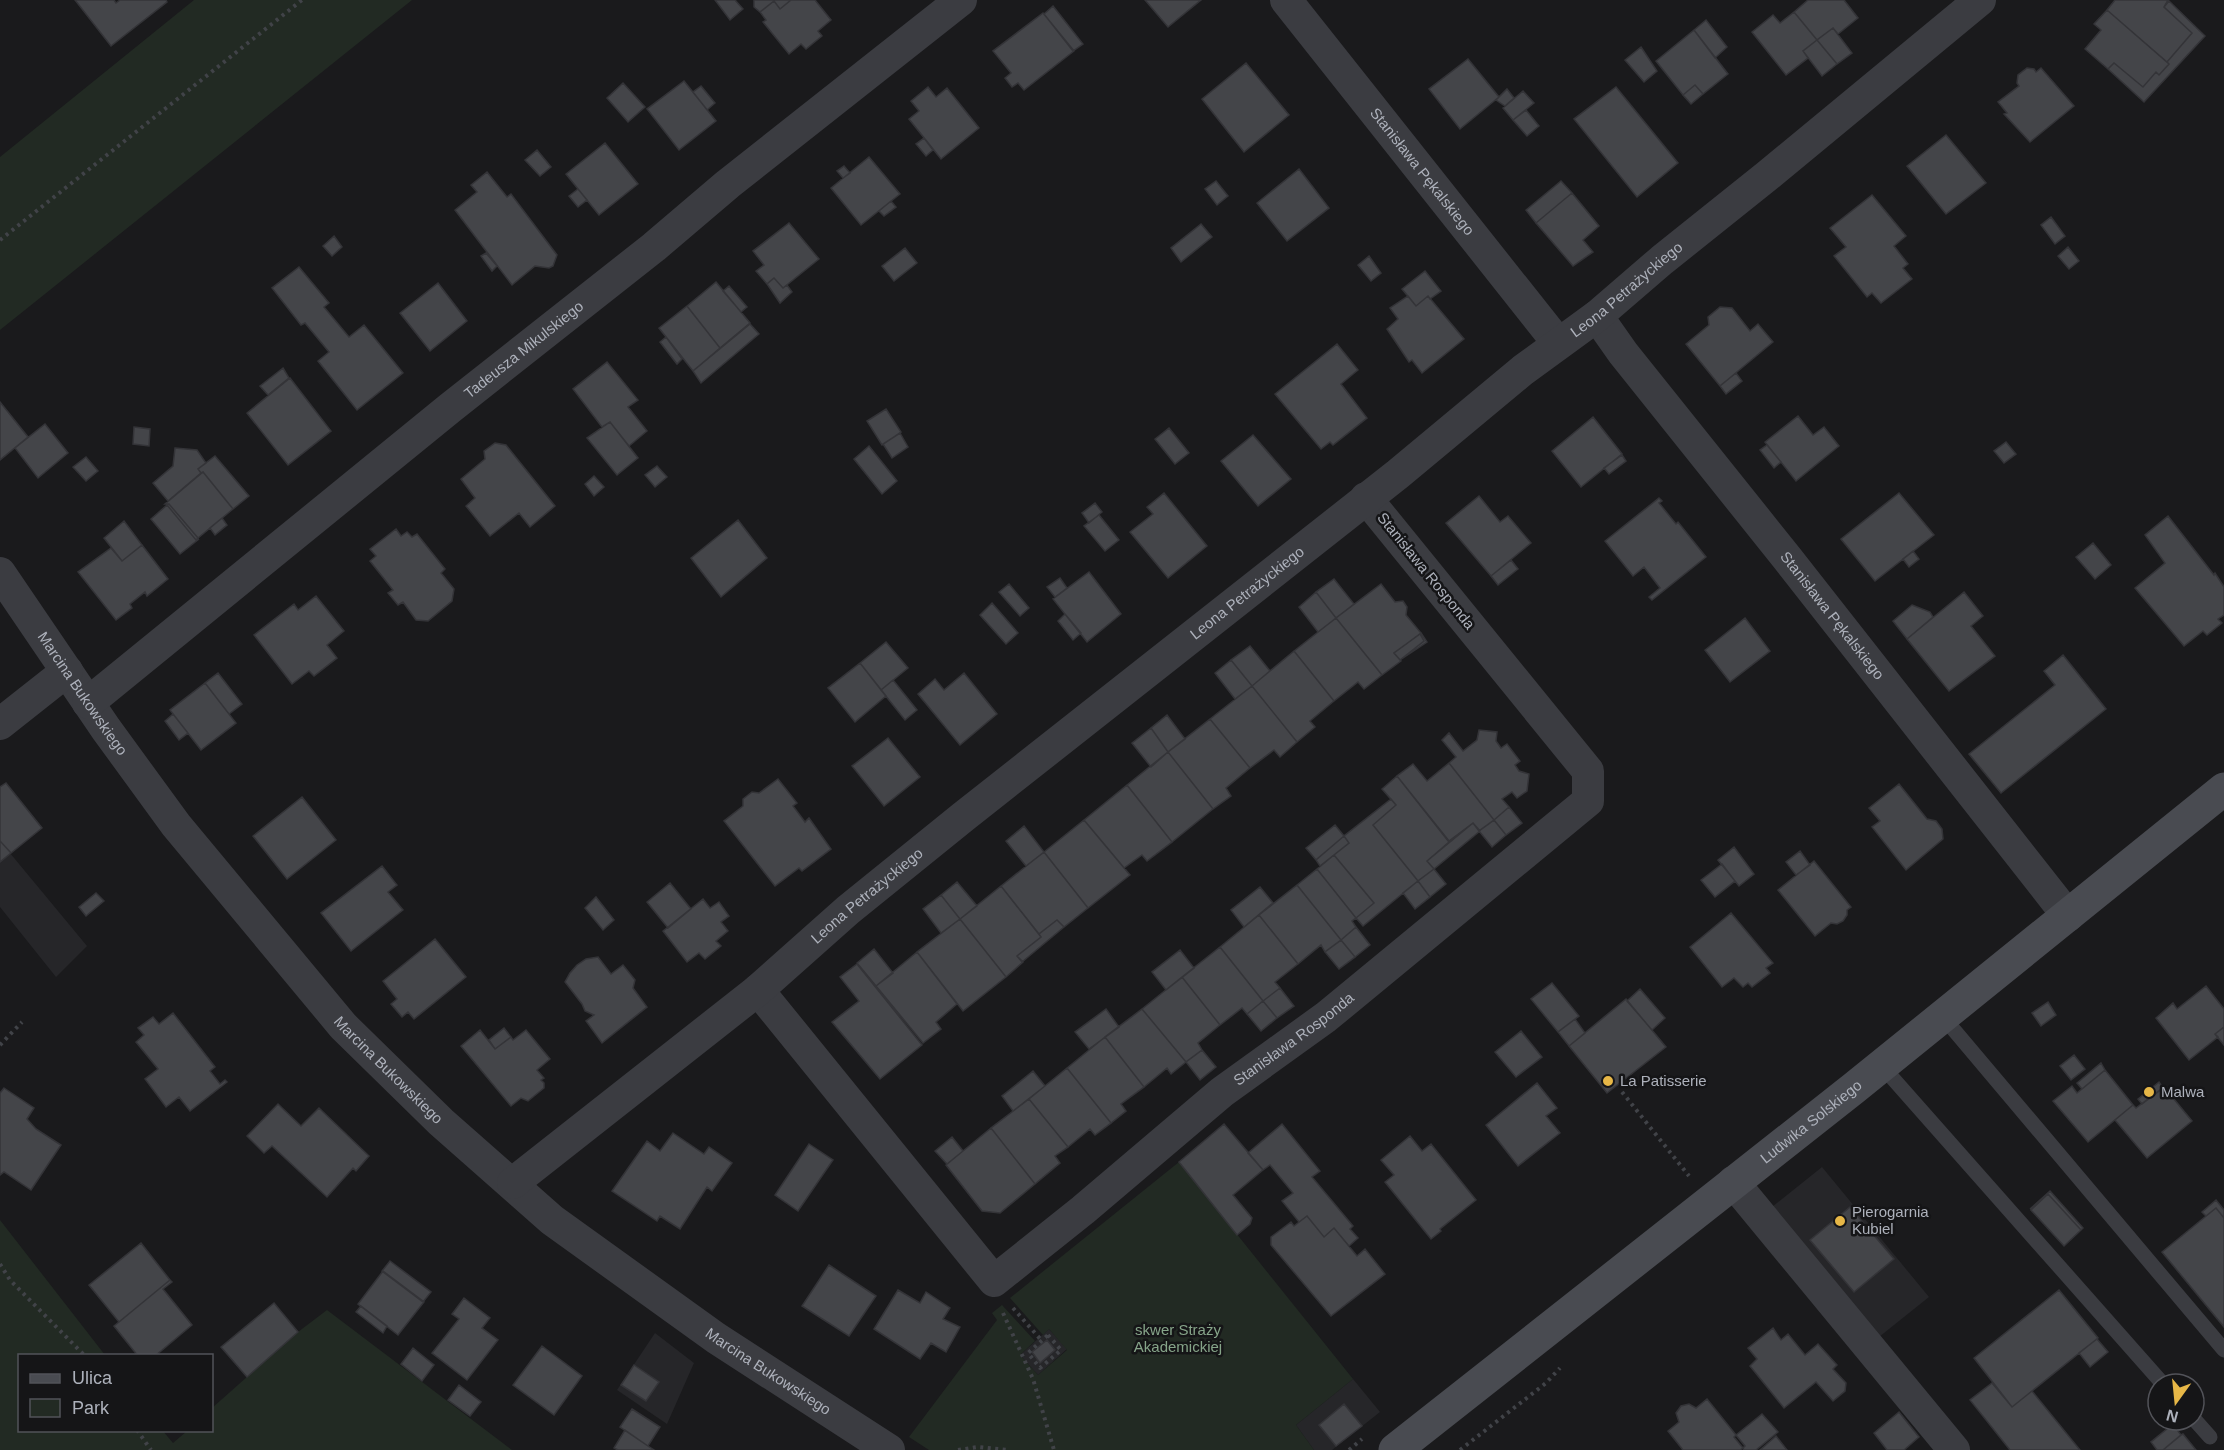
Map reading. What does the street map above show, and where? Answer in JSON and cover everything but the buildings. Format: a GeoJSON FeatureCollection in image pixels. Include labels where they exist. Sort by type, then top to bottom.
{"type":"FeatureCollection","features":[{"type":"Feature","properties":{"kind":"main road","name":"Ludwika Solskiego"},"geometry":{"type":"LineString","coordinates":[[1395,1450],[1942,1017],[2224,789]]}},
{"type":"Feature","properties":{"kind":"street","name":"Tadeusza Mikulskiego"},"geometry":{"type":"LineString","coordinates":[[88,703],[450,408],[654,247],[728,184],[961,0]]}},
{"type":"Feature","properties":{"kind":"street","name":"Stanisława Pękalskiego"},"geometry":{"type":"LineString","coordinates":[[1286,0],[1558,343]]}},
{"type":"Feature","properties":{"kind":"street","name":"Leona Petrażyckiego"},"geometry":{"type":"LineString","coordinates":[[513,1184],[758,990],[848,910],[901,867],[1558,343],[1597,316],[1662,260],[1980,0]]}},
{"type":"Feature","properties":{"kind":"street","name":"Stanisława Pękalskiego"},"geometry":{"type":"LineString","coordinates":[[1597,316],[1627,358],[2068,916]]}},
{"type":"Feature","properties":{"kind":"street","name":"Stanisława Rosponda"},"geometry":{"type":"LineString","coordinates":[[1000,1290],[1083,1210],[1222,1092],[1326,1017],[1588,801],[1588,771],[1366,498]]}},
{"type":"Feature","properties":{"kind":"street","name":"Marcina Bukowskiego"},"geometry":{"type":"LineString","coordinates":[[0,573],[88,703],[176,825],[343,1026],[441,1122],[552,1220],[716,1338],[889,1450]]}},
{"type":"Feature","properties":{"kind":"street"},"geometry":{"type":"LineString","coordinates":[[0,724],[67,671]]}},
{"type":"Feature","properties":{"kind":"street"},"geometry":{"type":"LineString","coordinates":[[758,990],[1000,1290]]}},
{"type":"Feature","properties":{"kind":"street"},"geometry":{"type":"LineString","coordinates":[[1734,1182],[1954,1450]]}},
{"type":"Feature","properties":{"kind":"lane"},"geometry":{"type":"LineString","coordinates":[[1942,1017],[2224,1350]]}},
{"type":"Feature","properties":{"kind":"lane"},"geometry":{"type":"LineString","coordinates":[[1881,1065],[2152,1372]]}},
{"type":"Feature","properties":{"kind":"lane"},"geometry":{"type":"LineString","coordinates":[[2206,1432],[2210,1437]]}},
{"type":"Feature","properties":{"kind":"path"},"geometry":{"type":"LineString","coordinates":[[0,240],[302,0]]}},
{"type":"Feature","properties":{"kind":"path"},"geometry":{"type":"LineString","coordinates":[[0,1045],[22,1022]]}},
{"type":"Feature","properties":{"kind":"path"},"geometry":{"type":"LineString","coordinates":[[1622,1092],[1692,1179]]}},
{"type":"Feature","properties":{"kind":"path"},"geometry":{"type":"LineString","coordinates":[[0,1264],[10,1280],[83,1354]]}},
{"type":"Feature","properties":{"kind":"path"},"geometry":{"type":"LineString","coordinates":[[1042,1341],[1000,1290],[995,1296],[1033,1379],[1054,1450]]}},
{"type":"Feature","properties":{"kind":"path"},"geometry":{"type":"LineString","coordinates":[[1048,1335],[1061,1350],[1040,1368],[1028,1353],[1042,1341],[1048,1335]]}},
{"type":"Feature","properties":{"kind":"path"},"geometry":{"type":"LineString","coordinates":[[1460,1450],[1546,1383],[1567,1359]]}},
{"type":"Feature","properties":{"kind":"path"},"geometry":{"type":"LineString","coordinates":[[138,1432],[151,1450]]}},
{"type":"Feature","properties":{"kind":"path"},"geometry":{"type":"LineString","coordinates":[[958,1450],[978,1447],[1007,1450]]}},
{"type":"Feature","properties":{"kind":"shaded area"},"geometry":{"type":"Polygon","coordinates":[[[0,841],[87,946],[56,977],[0,907],[0,841]]]}},
{"type":"Feature","properties":{"kind":"shaded area"},"geometry":{"type":"Polygon","coordinates":[[[1822,1167],[1929,1297],[1879,1337],[1772,1207],[1822,1167]]]}},
{"type":"Feature","properties":{"kind":"shaded area"},"geometry":{"type":"Polygon","coordinates":[[[1049,1329],[1067,1349],[1038,1375],[1020,1355],[1049,1329]]]}},
{"type":"Feature","properties":{"kind":"shaded area"},"geometry":{"type":"Polygon","coordinates":[[[655,1333],[694,1363],[667,1424],[617,1390],[655,1333]]]}},
{"type":"Feature","properties":{"kind":"shaded area"},"geometry":{"type":"Polygon","coordinates":[[[1353,1379],[1380,1412],[1332,1450],[1314,1450],[1296,1425],[1353,1379]]]}},
{"type":"Feature","properties":{"kind":"green space"},"geometry":{"type":"Polygon","coordinates":[[[194,0],[412,0],[0,330],[0,157],[194,0]]]}},
{"type":"Feature","properties":{"kind":"green space","name":"skwer Straży Akademickiej"},"geometry":{"type":"Polygon","coordinates":[[[1179,1162],[1353,1379],[1296,1425],[1314,1450],[929,1450],[909,1437],[997,1320],[992,1313],[1002,1305],[1035,1341],[1020,1355],[1038,1375],[1067,1350],[1049,1329],[1043,1335],[1010,1298],[1179,1162]]]}},
{"type":"Feature","properties":{"kind":"green space"},"geometry":{"type":"Polygon","coordinates":[[[0,1220],[104,1354],[18,1354],[18,1432],[164,1432],[173,1443],[186,1432],[213,1432],[213,1407],[298,1332],[327,1310],[512,1450],[0,1450],[0,1220]]]}},
{"type":"Feature","properties":{"kind":"place","name":"La Patisserie"},"geometry":{"type":"Point","coordinates":[1608,1081]}},
{"type":"Feature","properties":{"kind":"place","name":"Malwa"},"geometry":{"type":"Point","coordinates":[2149,1092]}},
{"type":"Feature","properties":{"kind":"place","name":"Pierogarnia Kubiel"},"geometry":{"type":"Point","coordinates":[1840,1221]}}]}
